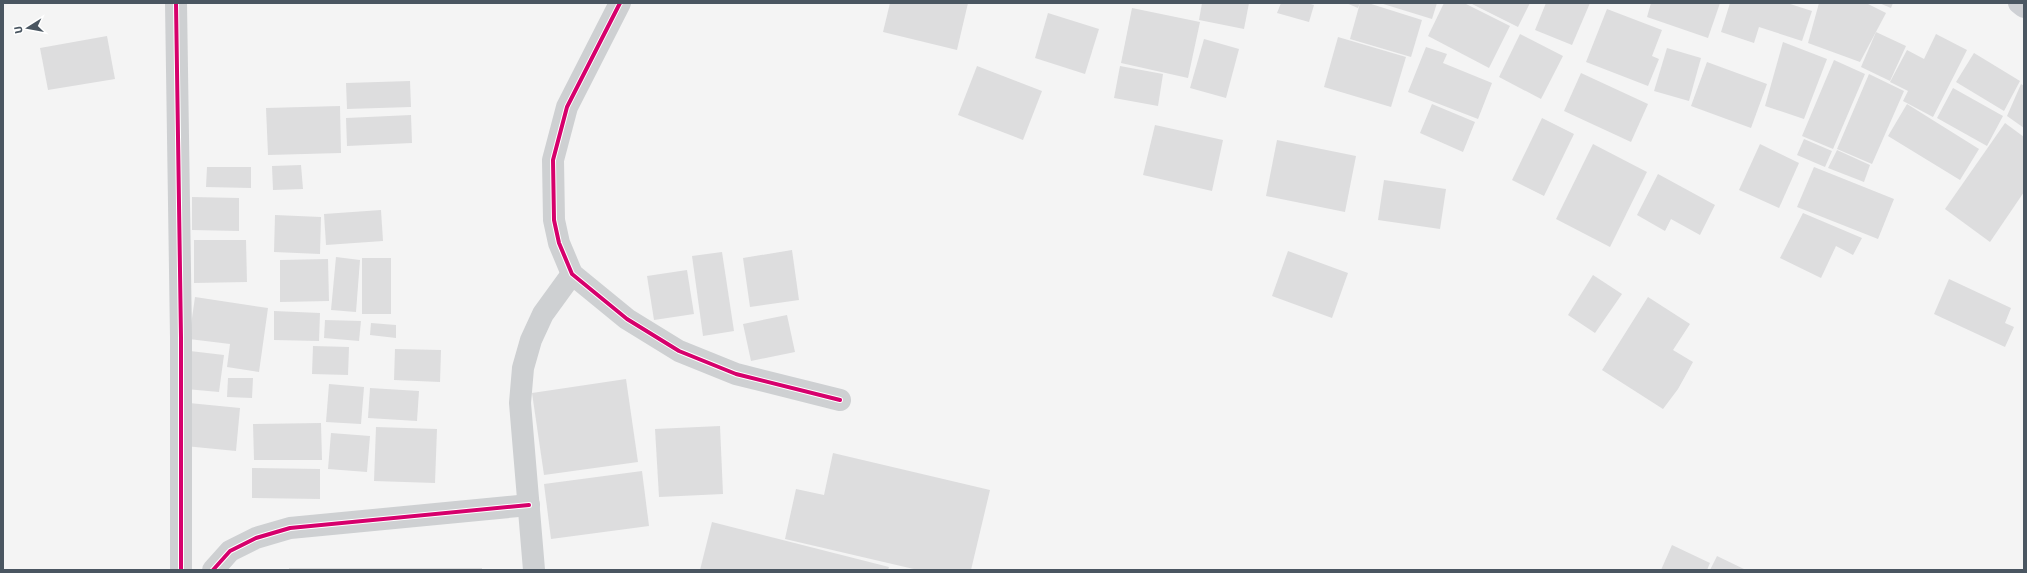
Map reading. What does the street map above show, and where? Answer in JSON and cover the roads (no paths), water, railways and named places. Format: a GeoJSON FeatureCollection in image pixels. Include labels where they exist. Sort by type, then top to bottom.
{"type":"FeatureCollection","features":[{"type":"Feature","properties":{"kind":"street"},"geometry":{"type":"LineString","coordinates":[[176,3],[181,337],[181,570]]}},
{"type":"Feature","properties":{"kind":"street"},"geometry":{"type":"LineString","coordinates":[[620,3],[567,107],[553,160],[554,220],[559,243],[572,274],[627,319],[679,351],[736,374],[840,400]]}},
{"type":"Feature","properties":{"kind":"street"},"geometry":{"type":"LineString","coordinates":[[2019,3],[2024,7]]}},
{"type":"Feature","properties":{"kind":"street"},"geometry":{"type":"LineString","coordinates":[[534,570],[520,403],[523,368],[531,340],[543,314],[572,274]]}},
{"type":"Feature","properties":{"kind":"street"},"geometry":{"type":"LineString","coordinates":[[213,570],[230,551],[256,538],[290,528],[529,504]]}}]}
